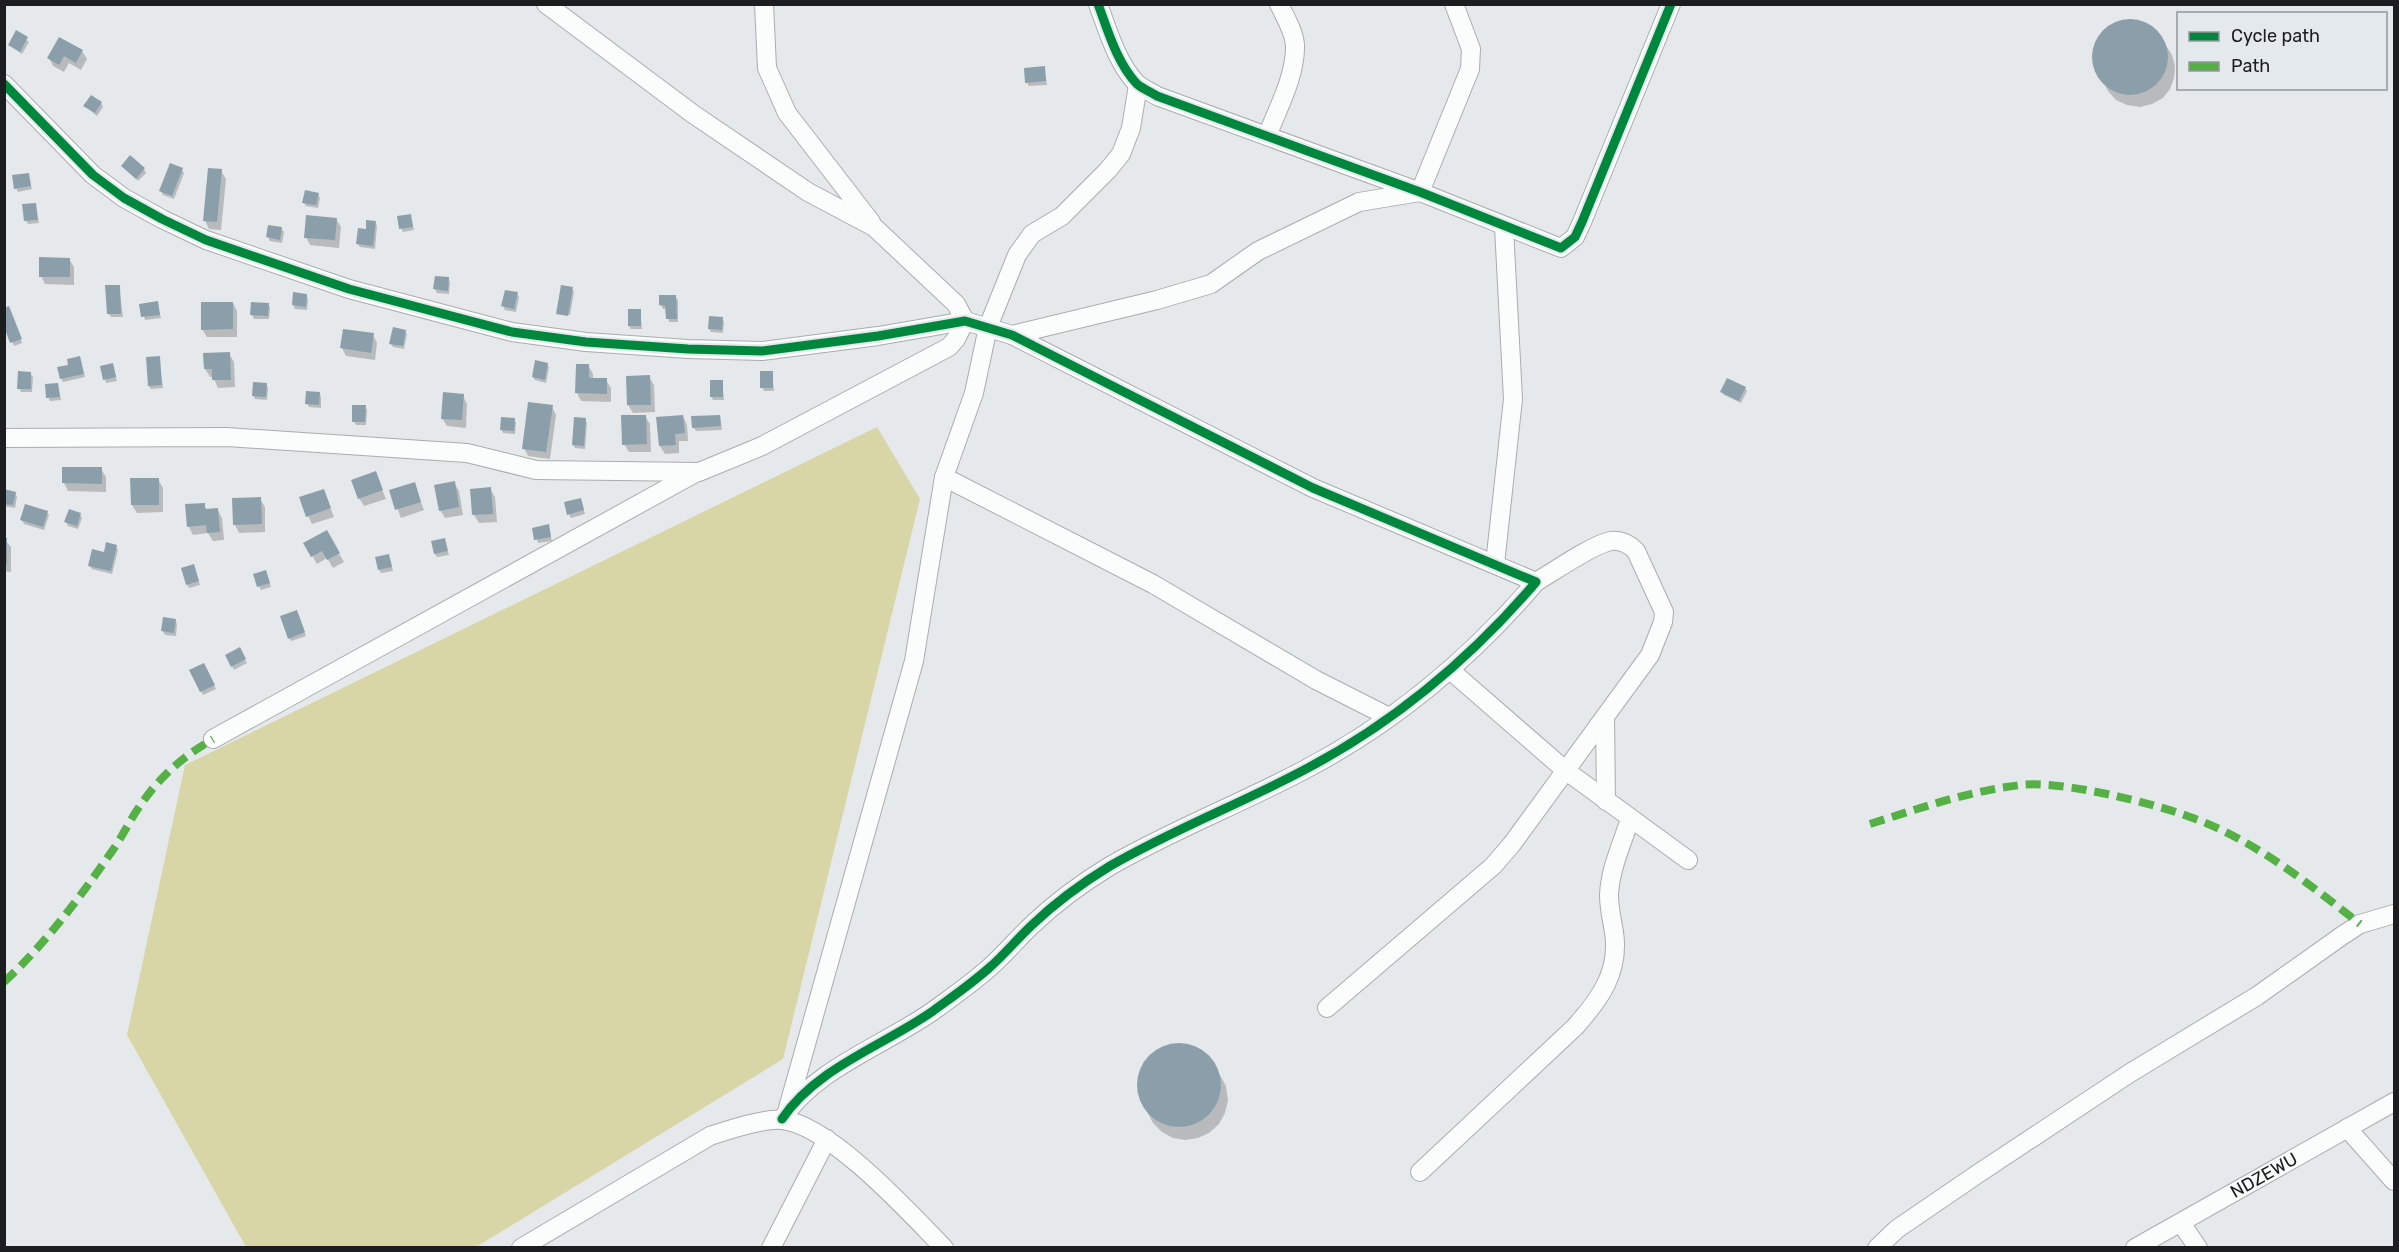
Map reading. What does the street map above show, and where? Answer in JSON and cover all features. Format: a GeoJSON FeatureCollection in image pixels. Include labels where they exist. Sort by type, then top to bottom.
{"type":"FeatureCollection","features":[{"type":"Feature","properties":{"kind":"street"},"geometry":{"type":"LineString","coordinates":[[546,4],[693,114],[808,192],[874,227]]}},
{"type":"Feature","properties":{"kind":"street"},"geometry":{"type":"LineString","coordinates":[[764,4],[767,69],[787,113],[874,227],[956,304],[965,321]]}},
{"type":"Feature","properties":{"kind":"street"},"geometry":{"type":"LineString","coordinates":[[1098,4],[1121,60],[1138,85],[1157,96],[1420,192],[1562,248],[1575,237],[1671,4]]}},
{"type":"Feature","properties":{"kind":"street"},"geometry":{"type":"LineString","coordinates":[[1267,136],[1291,72],[1295,44],[1290,26],[1279,4]]}},
{"type":"Feature","properties":{"kind":"street"},"geometry":{"type":"LineString","coordinates":[[1420,192],[1470,69],[1471,49],[1454,4]]}},
{"type":"Feature","properties":{"kind":"street"},"geometry":{"type":"LineString","coordinates":[[4,84],[93,175],[124,198],[206,240],[349,289],[512,332],[586,342],[676,349],[762,351],[878,336],[965,321],[1012,335],[1313,488],[1536,582]]}},
{"type":"Feature","properties":{"kind":"street"},"geometry":{"type":"LineString","coordinates":[[785,1114],[914,661],[944,477],[974,393],[988,327],[1017,255],[1032,234],[1062,216],[1121,154],[1131,128],[1138,85]]}},
{"type":"Feature","properties":{"kind":"street"},"geometry":{"type":"LineString","coordinates":[[1012,335],[1157,300],[1212,284],[1258,251],[1359,202],[1420,192]]}},
{"type":"Feature","properties":{"kind":"street"},"geometry":{"type":"LineString","coordinates":[[1496,564],[1513,399],[1504,227]]}},
{"type":"Feature","properties":{"kind":"street"},"geometry":{"type":"LineString","coordinates":[[213,739],[699,472],[762,446],[949,348],[965,321]]}},
{"type":"Feature","properties":{"kind":"street"},"geometry":{"type":"LineString","coordinates":[[4,438],[226,437],[467,453],[536,470],[699,472]]}},
{"type":"Feature","properties":{"kind":"street"},"geometry":{"type":"LineString","coordinates":[[944,477],[1153,584],[1316,680],[1389,717]]}},
{"type":"Feature","properties":{"kind":"street"},"geometry":{"type":"LineString","coordinates":[[521,1248],[710,1136],[785,1114],[815,1085],[840,1066],[911,1026],[967,986],[1069,893],[1111,866],[1303,771],[1348,745],[1450,670],[1536,582],[1610,541],[1629,544],[1636,551],[1647,571],[1664,612],[1663,622],[1650,655],[1512,844],[1493,866],[1327,1008]]}},
{"type":"Feature","properties":{"kind":"street"},"geometry":{"type":"LineString","coordinates":[[1450,670],[1565,770],[1688,860]]}},
{"type":"Feature","properties":{"kind":"street"},"geometry":{"type":"LineString","coordinates":[[1605,717],[1606,801]]}},
{"type":"Feature","properties":{"kind":"street"},"geometry":{"type":"LineString","coordinates":[[1420,1172],[1575,1027],[1593,1007],[1608,984],[1615,955],[1609,895],[1612,871],[1630,819]]}},
{"type":"Feature","properties":{"kind":"street"},"geometry":{"type":"LineString","coordinates":[[1877,1248],[1897,1229],[2130,1072],[2257,996],[2360,924],[2394,914]]}},
{"type":"Feature","properties":{"kind":"street","name":"NDZEWU"},"geometry":{"type":"LineString","coordinates":[[2135,1248],[2394,1102]]}},
{"type":"Feature","properties":{"kind":"street"},"geometry":{"type":"LineString","coordinates":[[785,1114],[827,1139],[904,1206],[944,1248]]}},
{"type":"Feature","properties":{"kind":"street"},"geometry":{"type":"LineString","coordinates":[[2347,1128],[2394,1181]]}},
{"type":"Feature","properties":{"kind":"street"},"geometry":{"type":"LineString","coordinates":[[771,1248],[827,1139]]}},
{"type":"Feature","properties":{"kind":"street"},"geometry":{"type":"LineString","coordinates":[[2181,1223],[2198,1248]]}},
{"type":"Feature","properties":{"kind":"shaded area"},"geometry":{"type":"Polygon","coordinates":[[[877,427],[920,499],[783,1059],[476,1247],[246,1247],[127,1035],[185,765],[877,427]]]}},
{"type":"Feature","properties":{"kind":"building"},"geometry":{"type":"Polygon","coordinates":[[[2130,19],[2145,22],[2157,30],[2165,42],[2168,57],[2165,72],[2157,84],[2145,92],[2130,95],[2115,92],[2103,84],[2095,72],[2092,57],[2095,42],[2103,30],[2115,22],[2130,19]]]}},
{"type":"Feature","properties":{"kind":"building"},"geometry":{"type":"Polygon","coordinates":[[[16,30],[28,37],[20,52],[8,45],[16,30]]]}},
{"type":"Feature","properties":{"kind":"building"},"geometry":{"type":"Polygon","coordinates":[[[59,37],[83,50],[76,63],[64,56],[59,65],[47,58],[59,37]]]}},
{"type":"Feature","properties":{"kind":"building"},"geometry":{"type":"Polygon","coordinates":[[[1045,66],[1046,81],[1025,83],[1024,68],[1045,66]]]}},
{"type":"Feature","properties":{"kind":"building"},"geometry":{"type":"Polygon","coordinates":[[[91,95],[102,102],[95,113],[83,106],[91,95]]]}},
{"type":"Feature","properties":{"kind":"building"},"geometry":{"type":"Polygon","coordinates":[[[130,155],[145,168],[136,179],[121,166],[130,155]]]}},
{"type":"Feature","properties":{"kind":"building"},"geometry":{"type":"Polygon","coordinates":[[[170,163],[183,168],[172,196],[159,191],[170,163]]]}},
{"type":"Feature","properties":{"kind":"building"},"geometry":{"type":"Polygon","coordinates":[[[208,168],[222,169],[217,222],[203,221],[208,168]]]}},
{"type":"Feature","properties":{"kind":"building"},"geometry":{"type":"Polygon","coordinates":[[[29,173],[31,186],[14,189],[12,175],[29,173]]]}},
{"type":"Feature","properties":{"kind":"building"},"geometry":{"type":"Polygon","coordinates":[[[305,190],[319,193],[316,205],[302,203],[305,190]]]}},
{"type":"Feature","properties":{"kind":"building"},"geometry":{"type":"Polygon","coordinates":[[[36,203],[38,220],[24,221],[22,204],[36,203]]]}},
{"type":"Feature","properties":{"kind":"building"},"geometry":{"type":"Polygon","coordinates":[[[411,214],[413,227],[399,229],[397,216],[411,214]]]}},
{"type":"Feature","properties":{"kind":"building"},"geometry":{"type":"Polygon","coordinates":[[[306,215],[337,218],[335,240],[304,238],[306,215]]]}},
{"type":"Feature","properties":{"kind":"building"},"geometry":{"type":"Polygon","coordinates":[[[366,220],[376,221],[373,246],[356,244],[358,228],[366,229],[366,220]]]}},
{"type":"Feature","properties":{"kind":"building"},"geometry":{"type":"Polygon","coordinates":[[[268,225],[282,227],[280,240],[266,237],[268,225]]]}},
{"type":"Feature","properties":{"kind":"building"},"geometry":{"type":"Polygon","coordinates":[[[39,257],[70,258],[70,277],[39,277],[39,257]]]}},
{"type":"Feature","properties":{"kind":"building"},"geometry":{"type":"Polygon","coordinates":[[[435,276],[449,277],[448,291],[433,289],[435,276]]]}},
{"type":"Feature","properties":{"kind":"building"},"geometry":{"type":"Polygon","coordinates":[[[105,285],[120,285],[121,314],[107,314],[105,285]]]}},
{"type":"Feature","properties":{"kind":"building"},"geometry":{"type":"Polygon","coordinates":[[[561,285],[573,287],[568,316],[556,314],[561,285]]]}},
{"type":"Feature","properties":{"kind":"building"},"geometry":{"type":"Polygon","coordinates":[[[505,290],[518,292],[514,309],[501,306],[505,290]]]}},
{"type":"Feature","properties":{"kind":"building"},"geometry":{"type":"Polygon","coordinates":[[[293,292],[307,294],[306,307],[292,305],[293,292]]]}},
{"type":"Feature","properties":{"kind":"building"},"geometry":{"type":"Polygon","coordinates":[[[659,295],[676,295],[677,319],[666,319],[665,306],[659,305],[659,295]]]}},
{"type":"Feature","properties":{"kind":"building"},"geometry":{"type":"Polygon","coordinates":[[[158,301],[160,315],[141,317],[139,304],[158,301]]]}},
{"type":"Feature","properties":{"kind":"building"},"geometry":{"type":"Polygon","coordinates":[[[201,302],[233,302],[233,329],[201,330],[201,302]]]}},
{"type":"Feature","properties":{"kind":"building"},"geometry":{"type":"Polygon","coordinates":[[[251,302],[269,303],[268,316],[250,315],[251,302]]]}},
{"type":"Feature","properties":{"kind":"building"},"geometry":{"type":"Polygon","coordinates":[[[9,306],[22,339],[10,343],[4,327],[4,308],[9,306]]]}},
{"type":"Feature","properties":{"kind":"building"},"geometry":{"type":"Polygon","coordinates":[[[628,309],[641,309],[641,326],[628,326],[628,309]]]}},
{"type":"Feature","properties":{"kind":"building"},"geometry":{"type":"Polygon","coordinates":[[[709,316],[723,317],[722,330],[708,329],[709,316]]]}},
{"type":"Feature","properties":{"kind":"building"},"geometry":{"type":"Polygon","coordinates":[[[393,327],[406,330],[403,346],[389,344],[393,327]]]}},
{"type":"Feature","properties":{"kind":"building"},"geometry":{"type":"Polygon","coordinates":[[[343,329],[374,333],[371,353],[340,348],[343,329]]]}},
{"type":"Feature","properties":{"kind":"building"},"geometry":{"type":"Polygon","coordinates":[[[230,352],[231,380],[212,380],[212,369],[204,369],[203,353],[230,352]]]}},
{"type":"Feature","properties":{"kind":"building"},"geometry":{"type":"Polygon","coordinates":[[[80,356],[84,374],[60,379],[57,367],[68,365],[67,359],[80,356]]]}},
{"type":"Feature","properties":{"kind":"building"},"geometry":{"type":"Polygon","coordinates":[[[160,356],[162,385],[148,386],[146,357],[160,356]]]}},
{"type":"Feature","properties":{"kind":"building"},"geometry":{"type":"Polygon","coordinates":[[[535,360],[548,363],[545,380],[532,377],[535,360]]]}},
{"type":"Feature","properties":{"kind":"building"},"geometry":{"type":"Polygon","coordinates":[[[113,363],[116,377],[103,380],[100,366],[113,363]]]}},
{"type":"Feature","properties":{"kind":"building"},"geometry":{"type":"Polygon","coordinates":[[[576,364],[589,364],[589,378],[607,378],[607,394],[575,393],[576,364]]]}},
{"type":"Feature","properties":{"kind":"building"},"geometry":{"type":"Polygon","coordinates":[[[18,371],[31,372],[31,389],[17,389],[18,371]]]}},
{"type":"Feature","properties":{"kind":"building"},"geometry":{"type":"Polygon","coordinates":[[[760,371],[773,371],[773,388],[760,388],[760,371]]]}},
{"type":"Feature","properties":{"kind":"building"},"geometry":{"type":"Polygon","coordinates":[[[650,375],[651,405],[627,405],[626,376],[650,375]]]}},
{"type":"Feature","properties":{"kind":"building"},"geometry":{"type":"Polygon","coordinates":[[[1727,378],[1746,387],[1739,401],[1720,392],[1727,378]]]}},
{"type":"Feature","properties":{"kind":"building"},"geometry":{"type":"Polygon","coordinates":[[[710,380],[723,380],[723,397],[710,397],[710,380]]]}},
{"type":"Feature","properties":{"kind":"building"},"geometry":{"type":"Polygon","coordinates":[[[253,382],[267,383],[266,397],[252,396],[253,382]]]}},
{"type":"Feature","properties":{"kind":"building"},"geometry":{"type":"Polygon","coordinates":[[[58,383],[60,397],[46,398],[45,384],[58,383]]]}},
{"type":"Feature","properties":{"kind":"building"},"geometry":{"type":"Polygon","coordinates":[[[306,391],[320,392],[319,405],[305,404],[306,391]]]}},
{"type":"Feature","properties":{"kind":"building"},"geometry":{"type":"Polygon","coordinates":[[[443,392],[464,394],[462,420],[441,419],[443,392]]]}},
{"type":"Feature","properties":{"kind":"building"},"geometry":{"type":"Polygon","coordinates":[[[528,402],[553,405],[546,452],[522,449],[528,402]]]}},
{"type":"Feature","properties":{"kind":"building"},"geometry":{"type":"Polygon","coordinates":[[[352,405],[366,405],[365,422],[352,422],[352,405]]]}},
{"type":"Feature","properties":{"kind":"building"},"geometry":{"type":"Polygon","coordinates":[[[621,415],[646,415],[647,444],[622,445],[621,415]]]}},
{"type":"Feature","properties":{"kind":"building"},"geometry":{"type":"Polygon","coordinates":[[[683,415],[685,433],[675,434],[676,445],[659,446],[656,417],[683,415]]]}},
{"type":"Feature","properties":{"kind":"building"},"geometry":{"type":"Polygon","coordinates":[[[720,415],[721,426],[692,428],[691,416],[720,415]]]}},
{"type":"Feature","properties":{"kind":"building"},"geometry":{"type":"Polygon","coordinates":[[[501,417],[515,418],[514,431],[500,430],[501,417]]]}},
{"type":"Feature","properties":{"kind":"building"},"geometry":{"type":"Polygon","coordinates":[[[574,417],[586,418],[584,446],[572,445],[574,417]]]}},
{"type":"Feature","properties":{"kind":"building"},"geometry":{"type":"Polygon","coordinates":[[[62,467],[102,467],[102,484],[62,483],[62,467]]]}},
{"type":"Feature","properties":{"kind":"building"},"geometry":{"type":"Polygon","coordinates":[[[376,471],[383,490],[358,499],[351,480],[376,471]]]}},
{"type":"Feature","properties":{"kind":"building"},"geometry":{"type":"Polygon","coordinates":[[[130,478],[159,478],[159,505],[131,505],[130,478]]]}},
{"type":"Feature","properties":{"kind":"building"},"geometry":{"type":"Polygon","coordinates":[[[455,481],[459,507],[439,511],[434,485],[455,481]]]}},
{"type":"Feature","properties":{"kind":"building"},"geometry":{"type":"Polygon","coordinates":[[[415,482],[421,502],[395,510],[389,490],[415,482]]]}},
{"type":"Feature","properties":{"kind":"building"},"geometry":{"type":"Polygon","coordinates":[[[491,487],[493,514],[472,515],[470,489],[491,487]]]}},
{"type":"Feature","properties":{"kind":"building"},"geometry":{"type":"Polygon","coordinates":[[[4,489],[16,492],[13,505],[4,504],[4,489]]]}},
{"type":"Feature","properties":{"kind":"building"},"geometry":{"type":"Polygon","coordinates":[[[324,489],[331,508],[306,517],[299,497],[324,489]]]}},
{"type":"Feature","properties":{"kind":"building"},"geometry":{"type":"Polygon","coordinates":[[[261,497],[262,524],[233,525],[232,498],[261,497]]]}},
{"type":"Feature","properties":{"kind":"building"},"geometry":{"type":"Polygon","coordinates":[[[581,498],[584,510],[567,515],[564,502],[581,498]]]}},
{"type":"Feature","properties":{"kind":"building"},"geometry":{"type":"Polygon","coordinates":[[[205,503],[205,509],[218,508],[220,532],[207,533],[206,525],[187,527],[185,504],[205,503]]]}},
{"type":"Feature","properties":{"kind":"building"},"geometry":{"type":"Polygon","coordinates":[[[25,504],[48,511],[43,527],[20,520],[25,504]]]}},
{"type":"Feature","properties":{"kind":"building"},"geometry":{"type":"Polygon","coordinates":[[[69,509],[81,513],[77,526],[64,522],[69,509]]]}},
{"type":"Feature","properties":{"kind":"building"},"geometry":{"type":"Polygon","coordinates":[[[549,524],[551,537],[534,540],[532,528],[549,524]]]}},
{"type":"Feature","properties":{"kind":"building"},"geometry":{"type":"Polygon","coordinates":[[[327,530],[340,553],[327,560],[322,551],[311,557],[303,543],[327,530]]]}},
{"type":"Feature","properties":{"kind":"building"},"geometry":{"type":"Polygon","coordinates":[[[4,538],[7,538],[7,564],[4,564],[4,538]]]}},
{"type":"Feature","properties":{"kind":"building"},"geometry":{"type":"Polygon","coordinates":[[[445,538],[448,551],[434,554],[431,541],[445,538]]]}},
{"type":"Feature","properties":{"kind":"building"},"geometry":{"type":"Polygon","coordinates":[[[106,542],[117,545],[111,571],[88,566],[92,549],[104,552],[106,542]]]}},
{"type":"Feature","properties":{"kind":"building"},"geometry":{"type":"Polygon","coordinates":[[[389,554],[392,567],[378,570],[375,557],[389,554]]]}},
{"type":"Feature","properties":{"kind":"building"},"geometry":{"type":"Polygon","coordinates":[[[194,564],[199,581],[186,585],[181,568],[194,564]]]}},
{"type":"Feature","properties":{"kind":"building"},"geometry":{"type":"Polygon","coordinates":[[[266,570],[270,583],[257,587],[253,574],[266,570]]]}},
{"type":"Feature","properties":{"kind":"building"},"geometry":{"type":"Polygon","coordinates":[[[297,610],[305,632],[288,639],[280,616],[297,610]]]}},
{"type":"Feature","properties":{"kind":"building"},"geometry":{"type":"Polygon","coordinates":[[[163,617],[176,619],[174,633],[161,631],[163,617]]]}},
{"type":"Feature","properties":{"kind":"building"},"geometry":{"type":"Polygon","coordinates":[[[240,647],[246,659],[231,667],[225,655],[240,647]]]}},
{"type":"Feature","properties":{"kind":"building"},"geometry":{"type":"Polygon","coordinates":[[[204,663],[215,685],[200,692],[189,670],[204,663]]]}},
{"type":"Feature","properties":{"kind":"building"},"geometry":{"type":"Polygon","coordinates":[[[1179,1043],[1195,1046],[1209,1055],[1218,1069],[1221,1085],[1218,1101],[1209,1115],[1195,1124],[1179,1127],[1163,1124],[1149,1115],[1140,1101],[1137,1085],[1140,1069],[1149,1055],[1163,1046],[1179,1043]]]}},
{"type":"Feature","properties":{"kind":"marked path"},"geometry":{"type":"LineString","coordinates":[[4,982],[47,937],[73,905],[114,848],[149,793],[183,759],[213,739]]}},
{"type":"Feature","properties":{"kind":"marked path"},"geometry":{"type":"LineString","coordinates":[[1870,824],[1926,806],[2002,788],[2032,784],[2081,789],[2181,814],[2236,837],[2279,863],[2360,924]]}},
{"type":"Feature","properties":{"kind":"cycle path"},"geometry":{"type":"LineString","coordinates":[[1098,4],[1114,46],[1130,76],[1137,84],[1157,96],[1420,192],[1561,248],[1575,237],[1582,222],[1671,4]]}},
{"type":"Feature","properties":{"kind":"cycle path"},"geometry":{"type":"LineString","coordinates":[[4,84],[93,175],[124,198],[206,240],[349,289],[512,332],[586,342],[688,349],[762,351],[878,336],[965,321],[1012,335],[1313,488],[1536,582],[1485,637],[1429,687],[1399,710],[1337,752],[1304,770],[1157,841],[1089,879],[1059,901],[1026,930],[995,963],[968,985],[914,1024],[832,1072],[796,1101],[782,1119]]}}]}
